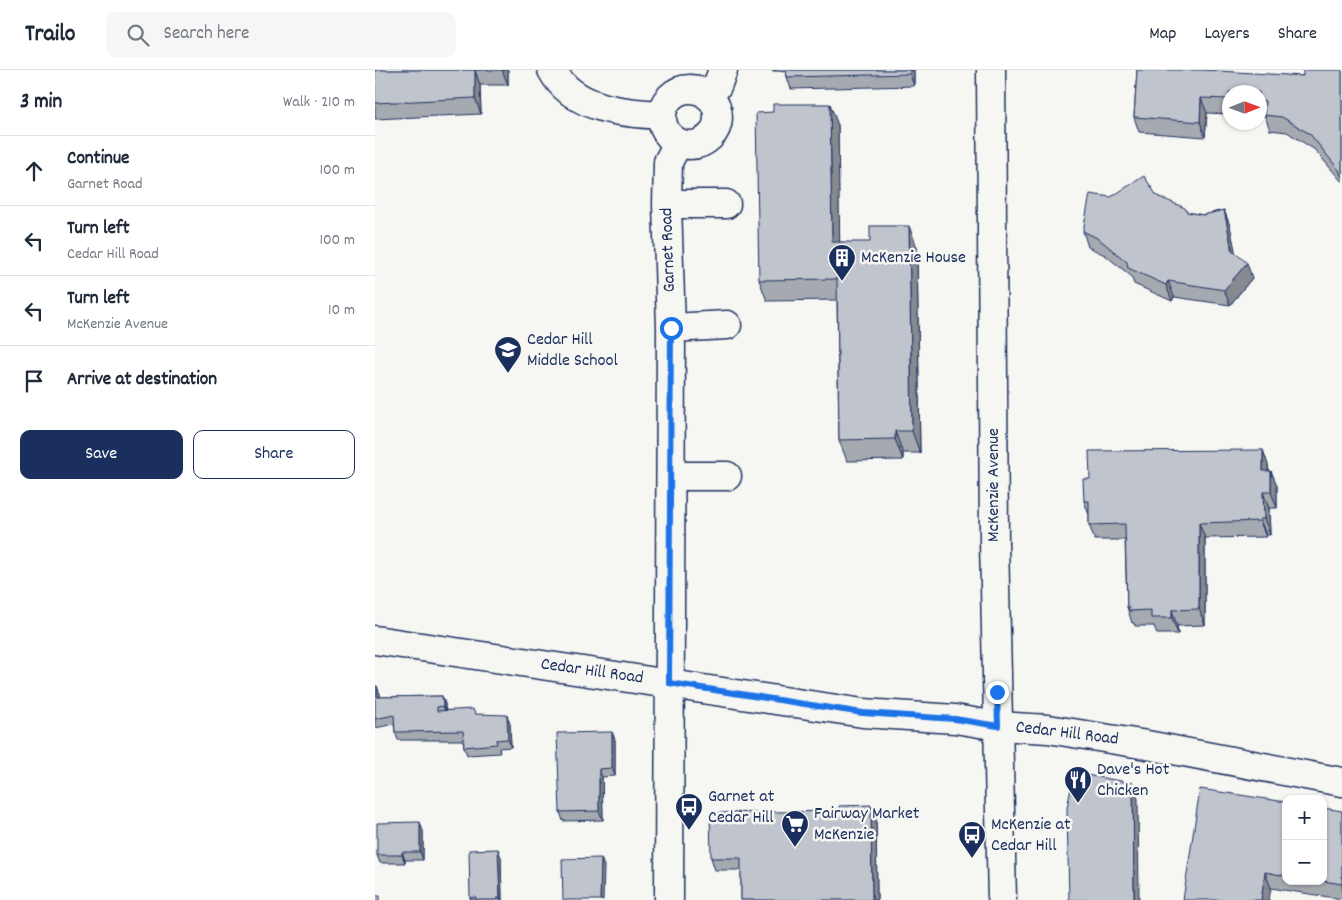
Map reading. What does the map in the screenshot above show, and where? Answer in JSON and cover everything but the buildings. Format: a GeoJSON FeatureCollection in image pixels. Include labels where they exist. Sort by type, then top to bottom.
{"type":"FeatureCollection","features":[{"type":"Feature","properties":{"kind":"street"},"geometry":{"type":"LineString","coordinates":[[552,70],[566,90],[605,109],[662,115]]}},
{"type":"Feature","properties":{"kind":"street"},"geometry":{"type":"LineString","coordinates":[[708,96],[717,86],[723,70]]}},
{"type":"Feature","properties":{"kind":"street","name":"McKenzie Avenue"},"geometry":{"type":"LineString","coordinates":[[991,70],[994,532],[1002,900]]}},
{"type":"Feature","properties":{"kind":"street"},"geometry":{"type":"LineString","coordinates":[[692,89],[708,96],[717,111],[715,128],[711,136],[695,144],[678,142],[665,131],[662,115],[669,98],[676,92],[692,89]]}},
{"type":"Feature","properties":{"kind":"street","name":"Garnet Road"},"geometry":{"type":"LineString","coordinates":[[669,900],[671,328],[667,204],[668,162],[678,142]]}},
{"type":"Feature","properties":{"kind":"street"},"geometry":{"type":"LineString","coordinates":[[667,204],[726,204]]}},
{"type":"Feature","properties":{"kind":"street"},"geometry":{"type":"LineString","coordinates":[[671,328],[727,325]]}},
{"type":"Feature","properties":{"kind":"street"},"geometry":{"type":"LineString","coordinates":[[671,476],[727,476]]}},
{"type":"Feature","properties":{"kind":"street","name":"Cedar Hill Road"},"geometry":{"type":"LineString","coordinates":[[375,640],[863,713],[955,719],[998,726],[1048,729],[1138,743],[1342,782]]}},
{"type":"Feature","properties":{"kind":"place","name":"McKenzie House"},"geometry":{"type":"Point","coordinates":[842,282]}},
{"type":"Feature","properties":{"kind":"place","name":"Cedar Hill Middle School"},"geometry":{"type":"Point","coordinates":[508,374]}},
{"type":"Feature","properties":{"kind":"place","name":"Dave's Hot Chicken"},"geometry":{"type":"Point","coordinates":[1078,804]}},
{"type":"Feature","properties":{"kind":"place","name":"Garnet at Cedar Hill"},"geometry":{"type":"Point","coordinates":[689,831]}},
{"type":"Feature","properties":{"kind":"place","name":"Fairway Market McKenzie"},"geometry":{"type":"Point","coordinates":[795,848]}},
{"type":"Feature","properties":{"kind":"place","name":"McKenzie at Cedar Hill"},"geometry":{"type":"Point","coordinates":[972,859]}},
{"type":"Feature","properties":{"kind":"route"},"geometry":{"type":"LineString","coordinates":[[671,328],[669,683],[863,713],[955,719],[998,726],[997,692]]}}]}
